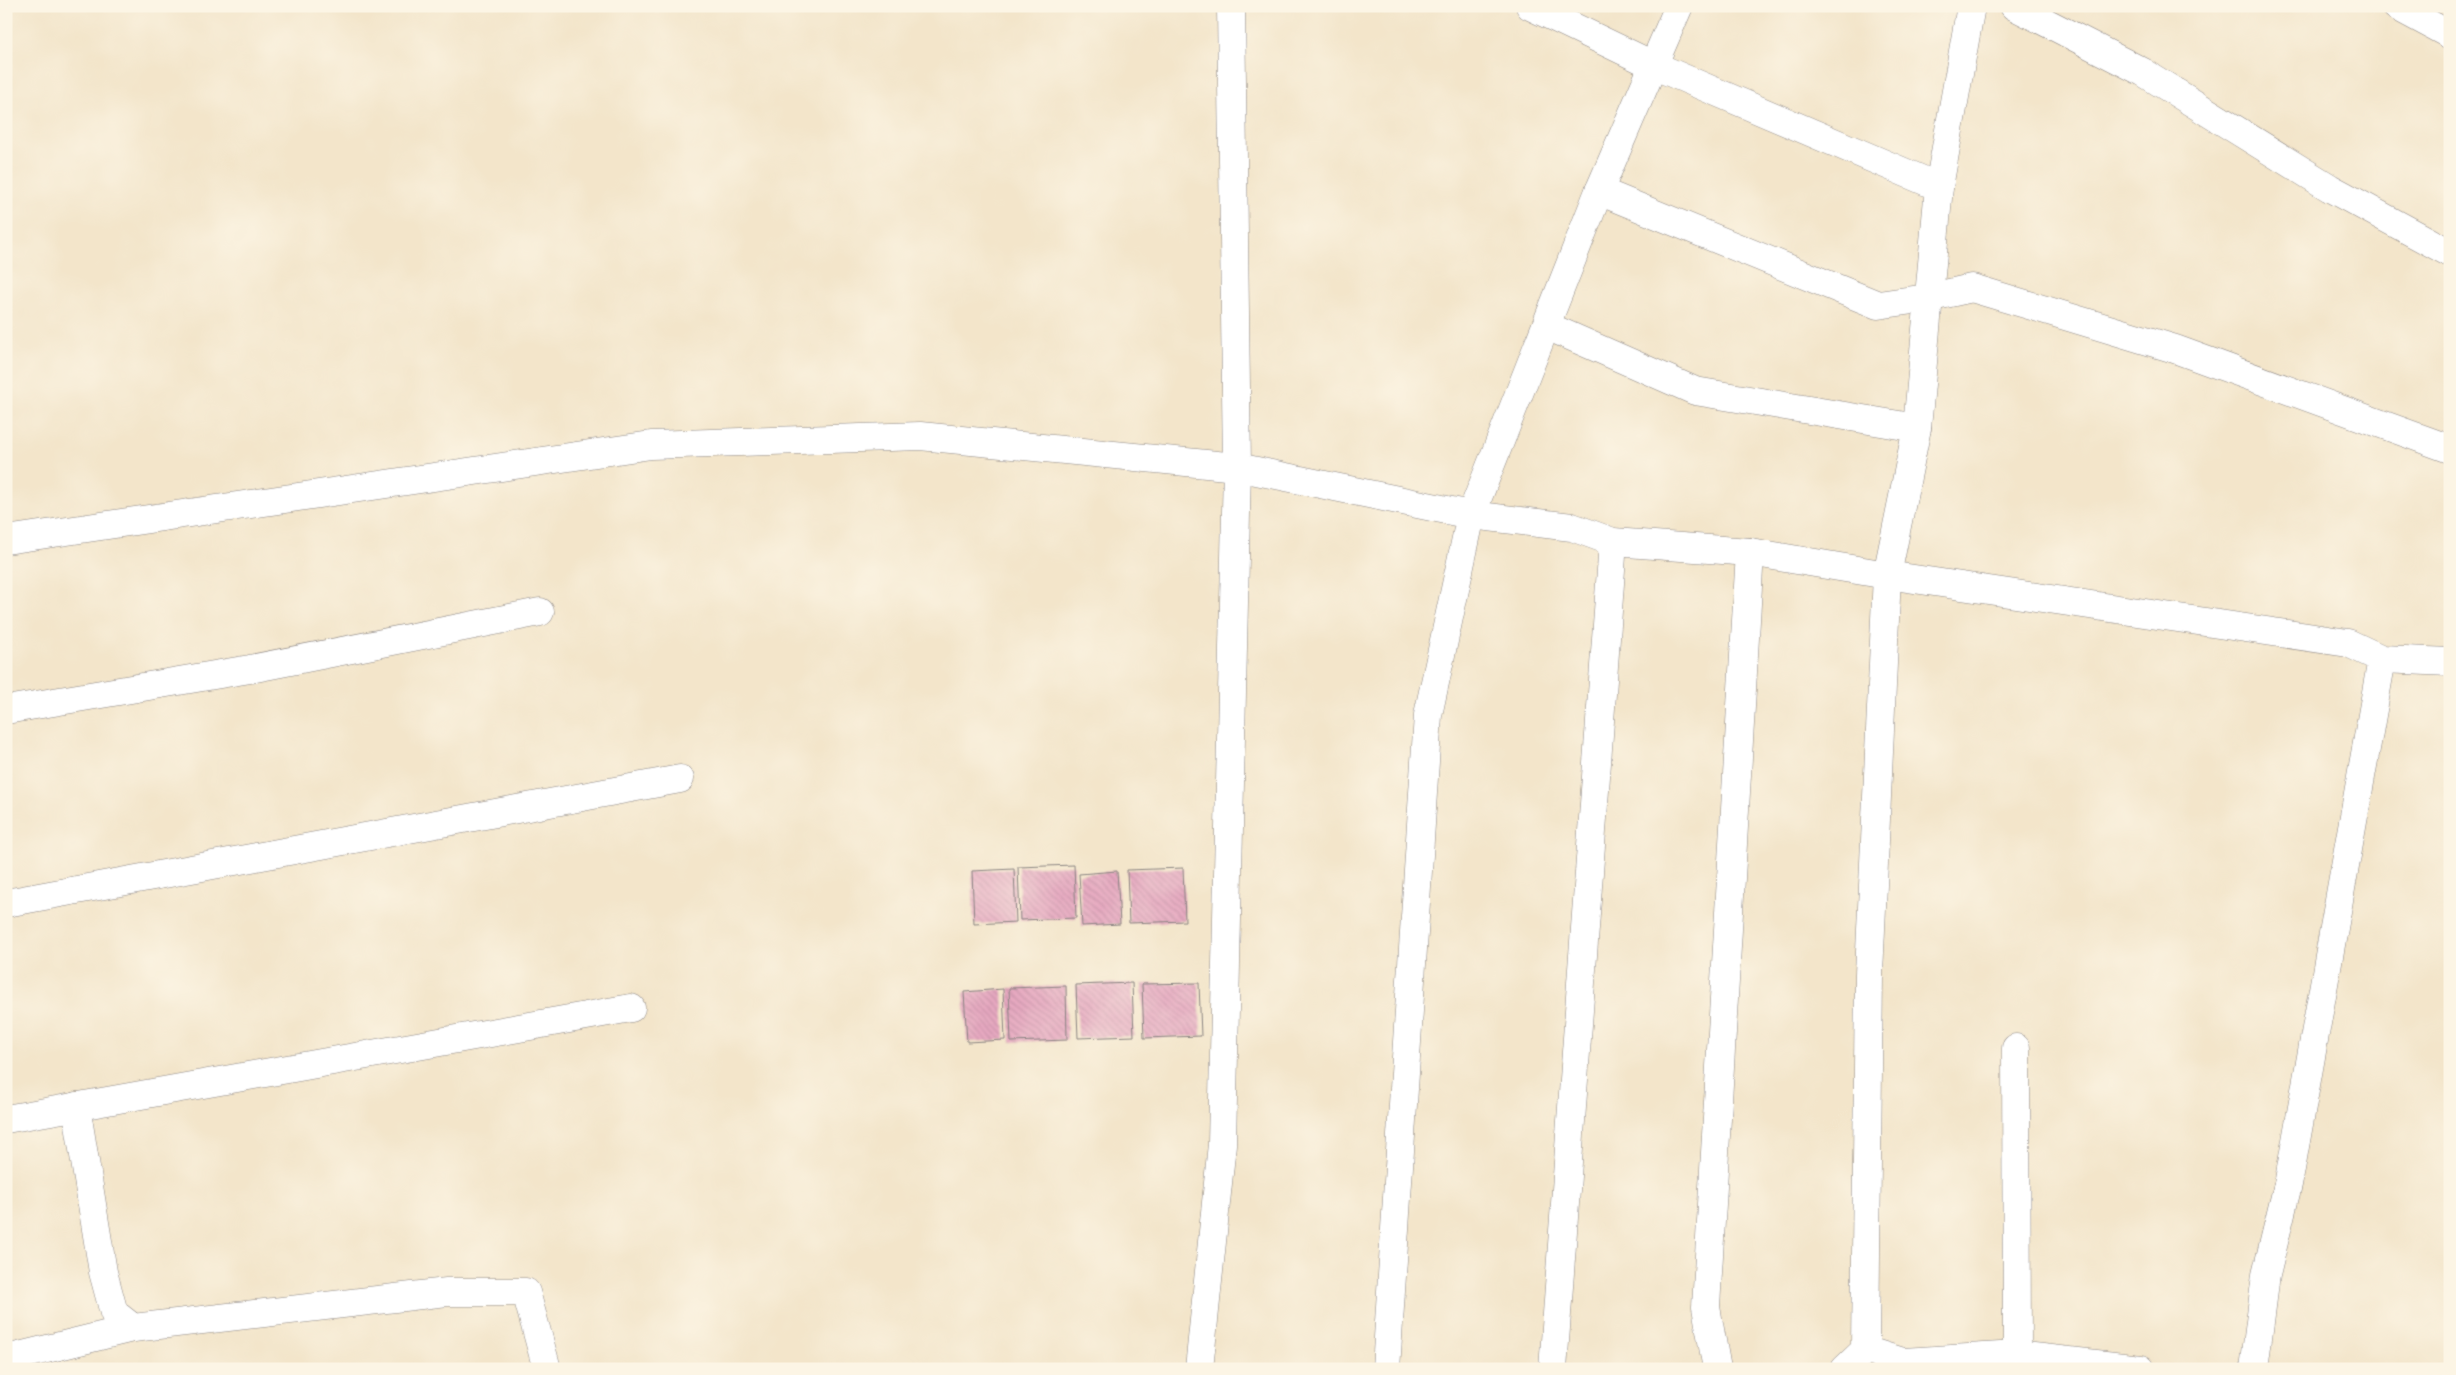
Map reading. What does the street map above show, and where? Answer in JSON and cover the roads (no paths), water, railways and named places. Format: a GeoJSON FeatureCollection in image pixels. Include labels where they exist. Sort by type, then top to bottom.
{"type":"FeatureCollection","features":[{"type":"Feature","properties":{"kind":"street"},"geometry":{"type":"LineString","coordinates":[[1199,1369],[1222,1144],[1236,467],[1231,6]]}},
{"type":"Feature","properties":{"kind":"street"},"geometry":{"type":"LineString","coordinates":[[1530,6],[1652,65],[1939,187]]}},
{"type":"Feature","properties":{"kind":"street"},"geometry":{"type":"LineString","coordinates":[[1386,1369],[1428,715],[1471,516],[1599,191],[1679,6]]}},
{"type":"Feature","properties":{"kind":"street"},"geometry":{"type":"LineString","coordinates":[[1845,1369],[1865,1350],[1869,974],[1887,575],[1917,428],[1927,298],[1939,187],[1971,6]]}},
{"type":"Feature","properties":{"kind":"street"},"geometry":{"type":"LineString","coordinates":[[2014,6],[2143,72],[2330,188],[2450,253]]}},
{"type":"Feature","properties":{"kind":"street"},"geometry":{"type":"LineString","coordinates":[[2396,6],[2450,35]]}},
{"type":"Feature","properties":{"kind":"street"},"geometry":{"type":"LineString","coordinates":[[1599,191],[1878,305],[1927,298],[1972,288],[2175,349],[2450,449]]}},
{"type":"Feature","properties":{"kind":"street"},"geometry":{"type":"LineString","coordinates":[[1547,326],[1695,392],[1917,428]]}},
{"type":"Feature","properties":{"kind":"street"},"geometry":{"type":"LineString","coordinates":[[6,540],[651,445],[920,436],[1236,467],[1471,516],[1572,527],[1613,542],[1750,552],[1887,575],[2348,643],[2382,659],[2450,662]]}},
{"type":"Feature","properties":{"kind":"street"},"geometry":{"type":"LineString","coordinates":[[1553,1369],[1613,542]]}},
{"type":"Feature","properties":{"kind":"street"},"geometry":{"type":"LineString","coordinates":[[1717,1369],[1706,1307],[1750,552]]}},
{"type":"Feature","properties":{"kind":"street"},"geometry":{"type":"LineString","coordinates":[[6,710],[250,669],[540,612]]}},
{"type":"Feature","properties":{"kind":"street"},"geometry":{"type":"LineString","coordinates":[[2254,1369],[2266,1275],[2290,1170],[2382,659]]}},
{"type":"Feature","properties":{"kind":"street"},"geometry":{"type":"LineString","coordinates":[[6,904],[680,779]]}},
{"type":"Feature","properties":{"kind":"street"},"geometry":{"type":"LineString","coordinates":[[6,1119],[631,1008]]}},
{"type":"Feature","properties":{"kind":"street"},"geometry":{"type":"LineString","coordinates":[[2016,1048],[2017,1355]]}},
{"type":"Feature","properties":{"kind":"street"},"geometry":{"type":"LineString","coordinates":[[76,1106],[103,1272],[114,1313],[132,1328]]}},
{"type":"Feature","properties":{"kind":"street"},"geometry":{"type":"LineString","coordinates":[[6,1359],[132,1328],[448,1292],[526,1292],[547,1369]]}},
{"type":"Feature","properties":{"kind":"street"},"geometry":{"type":"LineString","coordinates":[[1865,1350],[1903,1362],[2017,1355],[2141,1369]]}}]}
